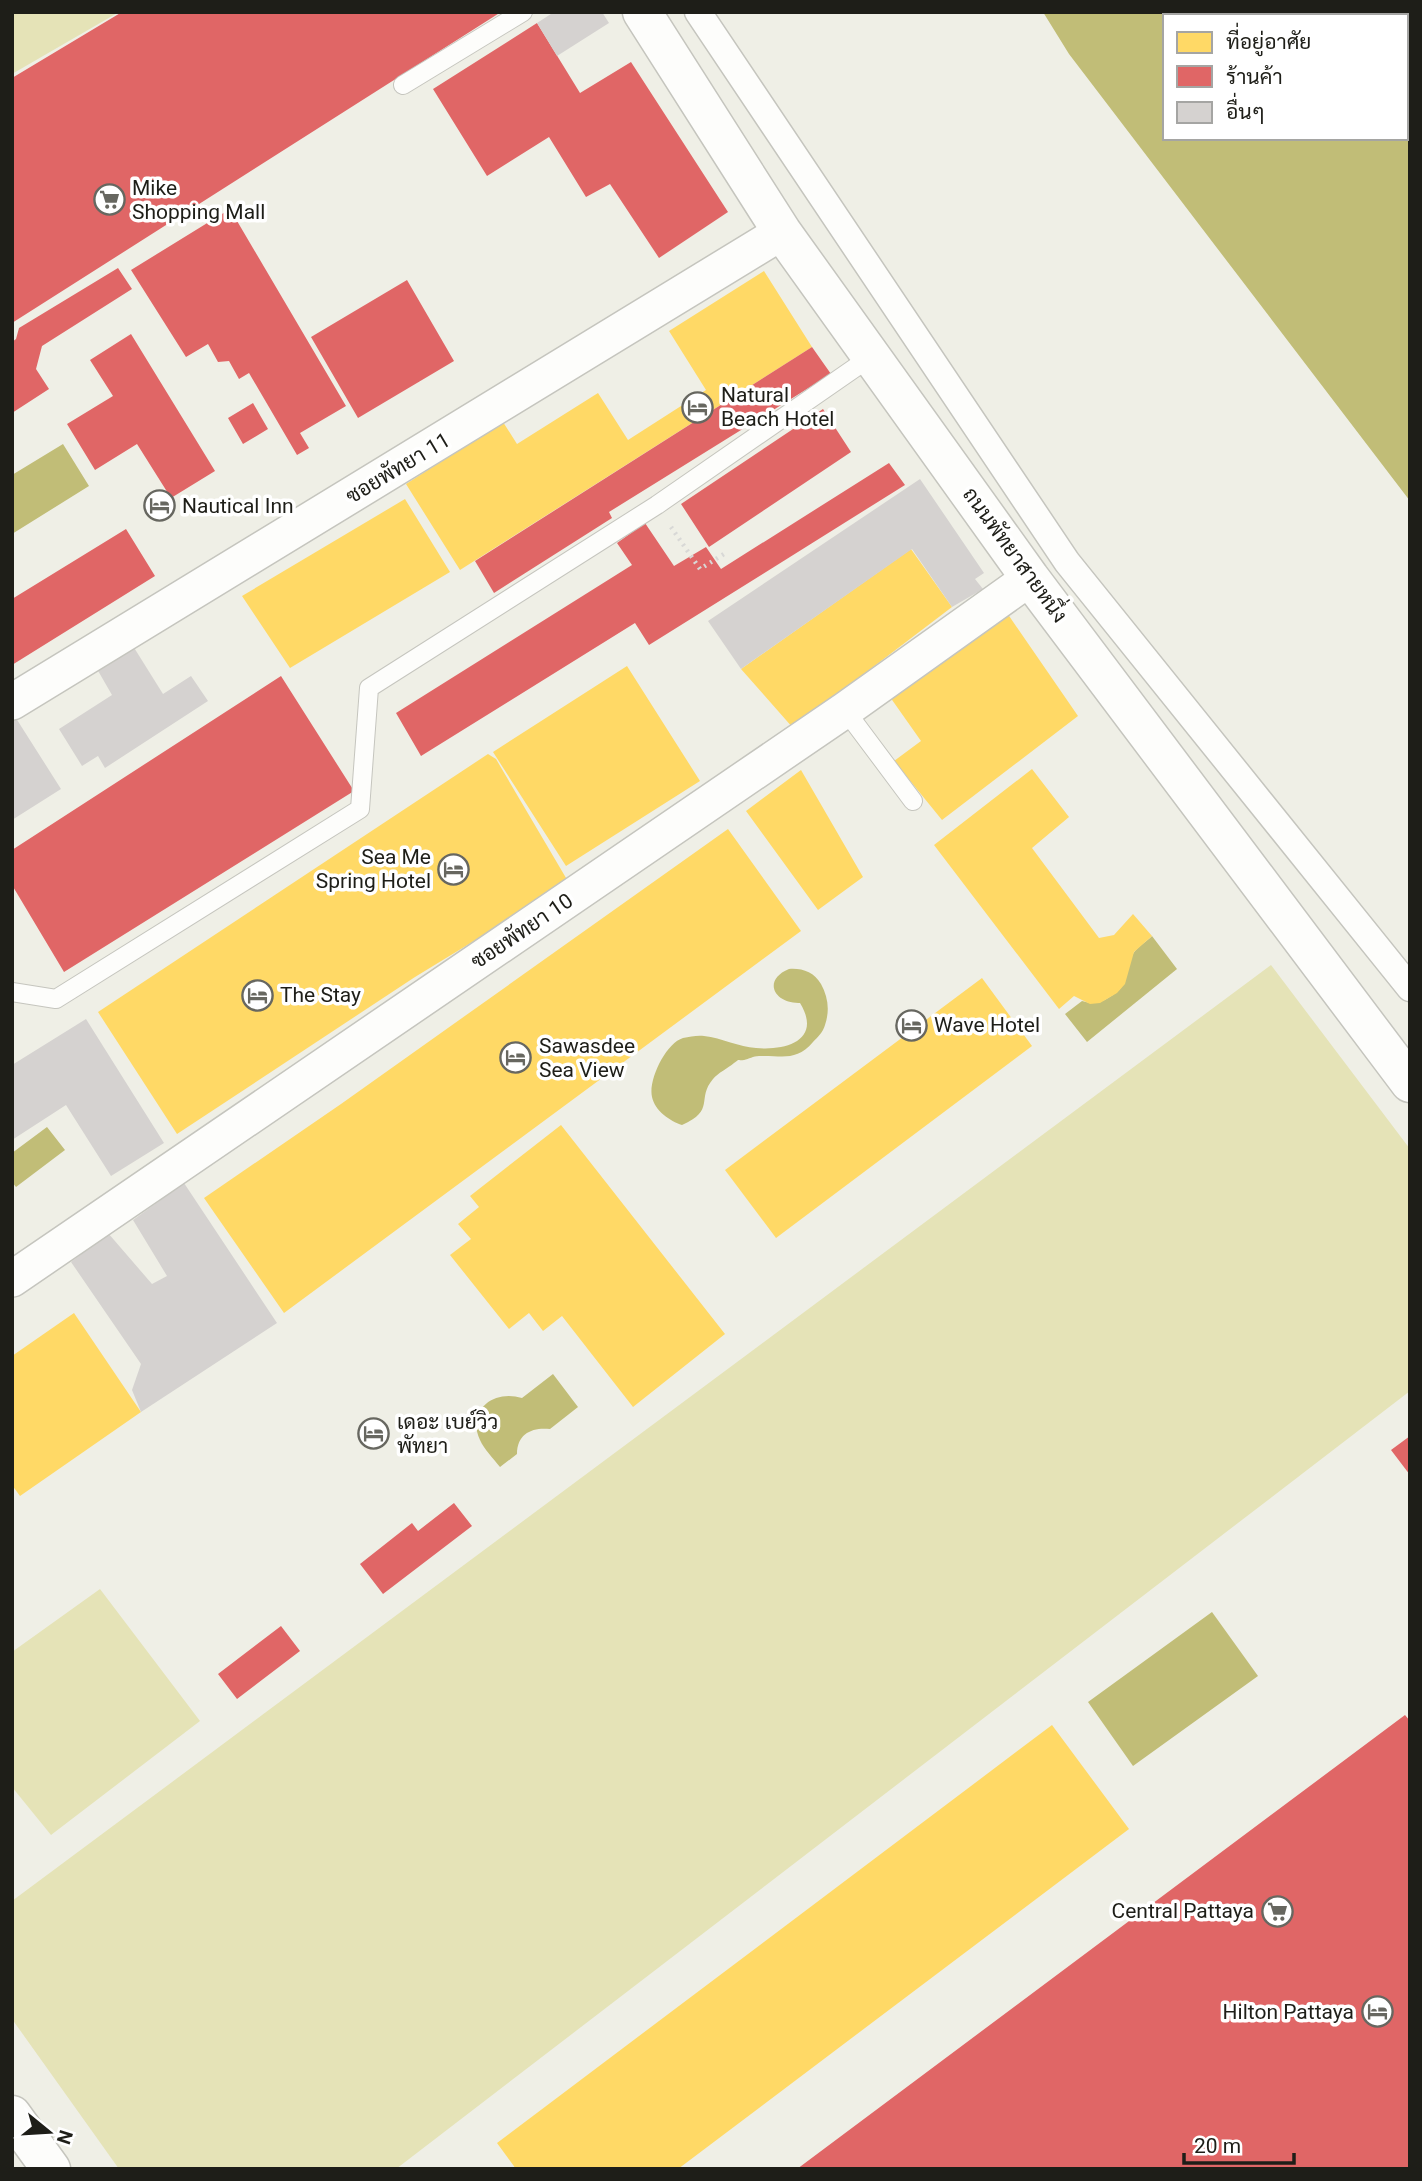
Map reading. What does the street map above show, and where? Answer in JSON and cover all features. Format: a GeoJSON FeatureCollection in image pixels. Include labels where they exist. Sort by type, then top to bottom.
{"type":"FeatureCollection","features":[{"type":"Feature","properties":{"kind":"main road","name":"ถนนพัทยาสายหนึ่ง"},"geometry":{"type":"LineString","coordinates":[[642,12],[782,232],[1030,578],[1410,1083]]}},
{"type":"Feature","properties":{"kind":"main road"},"geometry":{"type":"LineString","coordinates":[[12,2115],[51,2169]]}},
{"type":"Feature","properties":{"kind":"street"},"geometry":{"type":"LineString","coordinates":[[698,12],[1067,562],[1410,988]]}},
{"type":"Feature","properties":{"kind":"street","name":"ซอยพัทยา 11"},"geometry":{"type":"LineString","coordinates":[[12,702],[782,232]]}},
{"type":"Feature","properties":{"kind":"street","name":"ซอยพัทยา 10"},"geometry":{"type":"LineString","coordinates":[[12,1279],[845,710],[1030,578]]}},
{"type":"Feature","properties":{"kind":"lane"},"geometry":{"type":"LineString","coordinates":[[403,85],[523,12]]}},
{"type":"Feature","properties":{"kind":"lane"},"geometry":{"type":"LineString","coordinates":[[12,992],[56,999],[360,809],[369,688],[657,505],[872,356]]}},
{"type":"Feature","properties":{"kind":"lane"},"geometry":{"type":"LineString","coordinates":[[845,710],[913,800]]}},
{"type":"Feature","properties":{"kind":"path"},"geometry":{"type":"LineString","coordinates":[[657,505],[700,569],[724,554]]}},
{"type":"Feature","properties":{"kind":"shaded area"},"geometry":{"type":"Polygon","coordinates":[[[12,12],[119,12],[12,74],[12,12]]]}},
{"type":"Feature","properties":{"kind":"shaded area"},"geometry":{"type":"Polygon","coordinates":[[[1043,12],[1410,12],[1410,501],[1069,54],[1043,12]]]}},
{"type":"Feature","properties":{"kind":"shaded area"},"geometry":{"type":"Polygon","coordinates":[[[63,444],[89,486],[12,534],[12,475],[63,444]]]}},
{"type":"Feature","properties":{"kind":"shaded area"},"geometry":{"type":"Polygon","coordinates":[[[1152,936],[1177,969],[1087,1042],[1065,1014],[1082,1001],[1092,1003],[1105,1000],[1122,987],[1135,951],[1152,936]]]}},
{"type":"Feature","properties":{"kind":"shaded area"},"geometry":{"type":"Polygon","coordinates":[[[1271,965],[1410,1149],[1410,1391],[396,2169],[119,2169],[12,2019],[12,1901],[1271,965]]]}},
{"type":"Feature","properties":{"kind":"shaded area"},"geometry":{"type":"Polygon","coordinates":[[[789,969],[799,969],[811,974],[823,989],[828,1004],[827,1014],[824,1028],[818,1036],[807,1048],[795,1055],[757,1056],[737,1061],[713,1079],[708,1086],[702,1109],[692,1120],[682,1125],[664,1115],[656,1107],[651,1090],[660,1063],[677,1041],[701,1036],[750,1047],[768,1048],[790,1045],[804,1034],[807,1026],[806,1015],[800,1003],[784,1000],[775,990],[776,979],[789,969]]]}},
{"type":"Feature","properties":{"kind":"shaded area"},"geometry":{"type":"Polygon","coordinates":[[[47,1127],[65,1150],[16,1187],[12,1182],[12,1153],[47,1127]]]}},
{"type":"Feature","properties":{"kind":"shaded area"},"geometry":{"type":"Polygon","coordinates":[[[553,1374],[578,1407],[550,1429],[532,1430],[523,1436],[517,1454],[500,1467],[480,1440],[477,1420],[480,1411],[493,1399],[512,1396],[522,1398],[553,1374]]]}},
{"type":"Feature","properties":{"kind":"shaded area"},"geometry":{"type":"Polygon","coordinates":[[[100,1589],[200,1721],[51,1835],[12,1787],[12,1652],[100,1589]]]}},
{"type":"Feature","properties":{"kind":"shaded area"},"geometry":{"type":"Polygon","coordinates":[[[1212,1612],[1258,1676],[1133,1766],[1088,1702],[1212,1612]]]}},
{"type":"Feature","properties":{"kind":"building: ที่อยู่อาศัย","name":"Natural Beach Hotel"},"geometry":{"type":"Polygon","coordinates":[[[764,271],[812,347],[460,570],[406,484],[503,422],[517,444],[598,393],[628,440],[706,390],[669,331],[764,271]]]}},
{"type":"Feature","properties":{"kind":"building: ที่อยู่อาศัย"},"geometry":{"type":"Polygon","coordinates":[[[405,499],[450,572],[290,668],[242,596],[405,499]]]}},
{"type":"Feature","properties":{"kind":"building: ที่อยู่อาศัย"},"geometry":{"type":"Polygon","coordinates":[[[911,549],[952,607],[793,728],[741,669],[911,549]]]}},
{"type":"Feature","properties":{"kind":"building: ที่อยู่อาศัย"},"geometry":{"type":"Polygon","coordinates":[[[1005,610],[1078,716],[942,820],[894,761],[921,741],[890,697],[1005,610]]]}},
{"type":"Feature","properties":{"kind":"building: ที่อยู่อาศัย"},"geometry":{"type":"Polygon","coordinates":[[[627,666],[700,781],[566,866],[493,752],[627,666]]]}},
{"type":"Feature","properties":{"kind":"building: ที่อยู่อาศัย"},"geometry":{"type":"Polygon","coordinates":[[[488,754],[496,759],[569,883],[415,977],[177,1134],[98,1012],[488,754]]]}},
{"type":"Feature","properties":{"kind":"building: ที่อยู่อาศัย"},"geometry":{"type":"Polygon","coordinates":[[[1032,769],[1069,817],[1032,848],[1099,938],[1114,935],[1133,914],[1152,936],[1134,952],[1125,984],[1117,993],[1100,1003],[1090,1004],[1074,996],[1059,1009],[934,845],[1032,769]]]}},
{"type":"Feature","properties":{"kind":"building: ที่อยู่อาศัย"},"geometry":{"type":"Polygon","coordinates":[[[801,770],[863,877],[818,910],[746,811],[801,770]]]}},
{"type":"Feature","properties":{"kind":"building: ที่อยู่อาศัย"},"geometry":{"type":"Polygon","coordinates":[[[728,829],[801,931],[284,1313],[204,1198],[728,829]]]}},
{"type":"Feature","properties":{"kind":"building: ที่อยู่อาศัย"},"geometry":{"type":"Polygon","coordinates":[[[982,978],[1032,1046],[776,1238],[725,1170],[982,978]]]}},
{"type":"Feature","properties":{"kind":"building: ที่อยู่อาศัย"},"geometry":{"type":"Polygon","coordinates":[[[561,1125],[725,1334],[633,1407],[562,1316],[543,1331],[529,1313],[509,1329],[450,1255],[471,1239],[458,1224],[479,1207],[470,1196],[561,1125]]]}},
{"type":"Feature","properties":{"kind":"building: ที่อยู่อาศัย"},"geometry":{"type":"Polygon","coordinates":[[[74,1313],[141,1412],[20,1496],[12,1485],[12,1356],[74,1313]]]}},
{"type":"Feature","properties":{"kind":"building: ที่อยู่อาศัย"},"geometry":{"type":"Polygon","coordinates":[[[1052,1725],[1129,1829],[678,2169],[516,2169],[497,2143],[1052,1725]]]}},
{"type":"Feature","properties":{"kind":"building: ที่อยู่อาศัย","name":"Hilton Pattaya"},"geometry":{"type":"Polygon","coordinates":[[[1410,1961],[1410,2082],[1336,2138],[1279,2062],[1410,1961]]]}},
{"type":"Feature","properties":{"kind":"building: ร้านค้า","name":"Mike Shopping Mall"},"geometry":{"type":"Polygon","coordinates":[[[122,12],[501,12],[12,323],[12,78],[122,12]]]}},
{"type":"Feature","properties":{"kind":"building: ร้านค้า"},"geometry":{"type":"Polygon","coordinates":[[[537,23],[580,93],[631,62],[728,212],[659,258],[610,184],[586,197],[549,137],[487,176],[433,89],[537,23]]]}},
{"type":"Feature","properties":{"kind":"building: ร้านค้า"},"geometry":{"type":"Polygon","coordinates":[[[230,209],[346,406],[300,433],[309,448],[297,455],[249,373],[239,379],[229,361],[218,362],[208,344],[186,357],[131,270],[230,209]]]}},
{"type":"Feature","properties":{"kind":"building: ร้านค้า"},"geometry":{"type":"Polygon","coordinates":[[[118,268],[132,289],[42,346],[36,369],[49,389],[12,413],[12,342],[16,339],[19,328],[118,268]]]}},
{"type":"Feature","properties":{"kind":"building: ร้านค้า"},"geometry":{"type":"Polygon","coordinates":[[[407,280],[454,361],[358,418],[311,337],[407,280]]]}},
{"type":"Feature","properties":{"kind":"building: ร้านค้า"},"geometry":{"type":"Polygon","coordinates":[[[131,334],[215,471],[171,498],[137,444],[95,470],[67,424],[113,396],[90,360],[131,334]]]}},
{"type":"Feature","properties":{"kind":"building: ร้านค้า"},"geometry":{"type":"Polygon","coordinates":[[[812,347],[831,374],[609,512],[612,518],[494,593],[475,561],[812,347]]]}},
{"type":"Feature","properties":{"kind":"building: ร้านค้า"},"geometry":{"type":"Polygon","coordinates":[[[253,403],[268,429],[243,444],[228,418],[253,403]]]}},
{"type":"Feature","properties":{"kind":"building: ร้านค้า"},"geometry":{"type":"Polygon","coordinates":[[[823,409],[851,452],[709,547],[681,504],[823,409]]]}},
{"type":"Feature","properties":{"kind":"building: ร้านค้า"},"geometry":{"type":"Polygon","coordinates":[[[889,463],[905,485],[649,645],[635,623],[421,756],[396,713],[632,565],[617,543],[645,523],[674,566],[706,547],[721,569],[889,463]]]}},
{"type":"Feature","properties":{"kind":"building: ร้านค้า"},"geometry":{"type":"Polygon","coordinates":[[[126,529],[155,576],[12,665],[12,599],[126,529]]]}},
{"type":"Feature","properties":{"kind":"building: ร้านค้า"},"geometry":{"type":"Polygon","coordinates":[[[281,676],[354,791],[64,972],[12,885],[12,850],[281,676]]]}},
{"type":"Feature","properties":{"kind":"building: ร้านค้า"},"geometry":{"type":"Polygon","coordinates":[[[1410,1436],[1410,1475],[1391,1450],[1410,1436]]]}},
{"type":"Feature","properties":{"kind":"building: ร้านค้า"},"geometry":{"type":"Polygon","coordinates":[[[454,1503],[472,1526],[383,1594],[360,1564],[412,1523],[418,1531],[454,1503]]]}},
{"type":"Feature","properties":{"kind":"building: ร้านค้า"},"geometry":{"type":"Polygon","coordinates":[[[281,1626],[300,1651],[237,1699],[218,1674],[281,1626]]]}},
{"type":"Feature","properties":{"kind":"building: ร้านค้า","name":"Central Pattaya"},"geometry":{"type":"Polygon","coordinates":[[[1405,1715],[1410,1721],[1410,2169],[797,2169],[1405,1715]]]}},
{"type":"Feature","properties":{"kind":"building: อื่นๆ"},"geometry":{"type":"Polygon","coordinates":[[[554,12],[602,12],[609,23],[557,56],[537,23],[554,12]]]}},
{"type":"Feature","properties":{"kind":"building: อื่นๆ"},"geometry":{"type":"Polygon","coordinates":[[[920,479],[984,573],[975,579],[983,589],[952,607],[912,549],[741,669],[708,621],[920,479]]]}},
{"type":"Feature","properties":{"kind":"building: อื่นๆ"},"geometry":{"type":"Polygon","coordinates":[[[133,646],[163,694],[191,676],[208,701],[105,768],[98,756],[82,766],[59,729],[112,695],[97,669],[133,646]]]}},
{"type":"Feature","properties":{"kind":"building: อื่นๆ"},"geometry":{"type":"Polygon","coordinates":[[[14,715],[61,789],[12,820],[12,716],[14,715]]]}},
{"type":"Feature","properties":{"kind":"building: อื่นๆ"},"geometry":{"type":"Polygon","coordinates":[[[86,1019],[164,1143],[111,1176],[66,1105],[12,1140],[12,1065],[86,1019]]]}},
{"type":"Feature","properties":{"kind":"building: อื่นๆ"},"geometry":{"type":"Polygon","coordinates":[[[184,1183],[277,1323],[141,1412],[132,1390],[141,1364],[71,1262],[108,1233],[152,1284],[167,1276],[133,1220],[184,1183]]]}},
{"type":"Feature","properties":{"kind":"place","name":"Mike Shopping Mall"},"geometry":{"type":"Point","coordinates":[109,200]}},
{"type":"Feature","properties":{"kind":"place","name":"Natural Beach Hotel"},"geometry":{"type":"Point","coordinates":[698,407]}},
{"type":"Feature","properties":{"kind":"place","name":"Nautical Inn"},"geometry":{"type":"Point","coordinates":[159,506]}},
{"type":"Feature","properties":{"kind":"place","name":"Sea Me Spring Hotel"},"geometry":{"type":"Point","coordinates":[454,869]}},
{"type":"Feature","properties":{"kind":"place","name":"The Stay"},"geometry":{"type":"Point","coordinates":[257,995]}},
{"type":"Feature","properties":{"kind":"place","name":"Wave Hotel"},"geometry":{"type":"Point","coordinates":[911,1025]}},
{"type":"Feature","properties":{"kind":"place","name":"Sawasdee Sea View"},"geometry":{"type":"Point","coordinates":[516,1058]}},
{"type":"Feature","properties":{"kind":"place","name":"เดอะ เบย์วิว พัทยา"},"geometry":{"type":"Point","coordinates":[374,1434]}},
{"type":"Feature","properties":{"kind":"place","name":"Central Pattaya"},"geometry":{"type":"Point","coordinates":[1277,1911]}},
{"type":"Feature","properties":{"kind":"place","name":"Hilton Pattaya"},"geometry":{"type":"Point","coordinates":[1377,2012]}}]}
